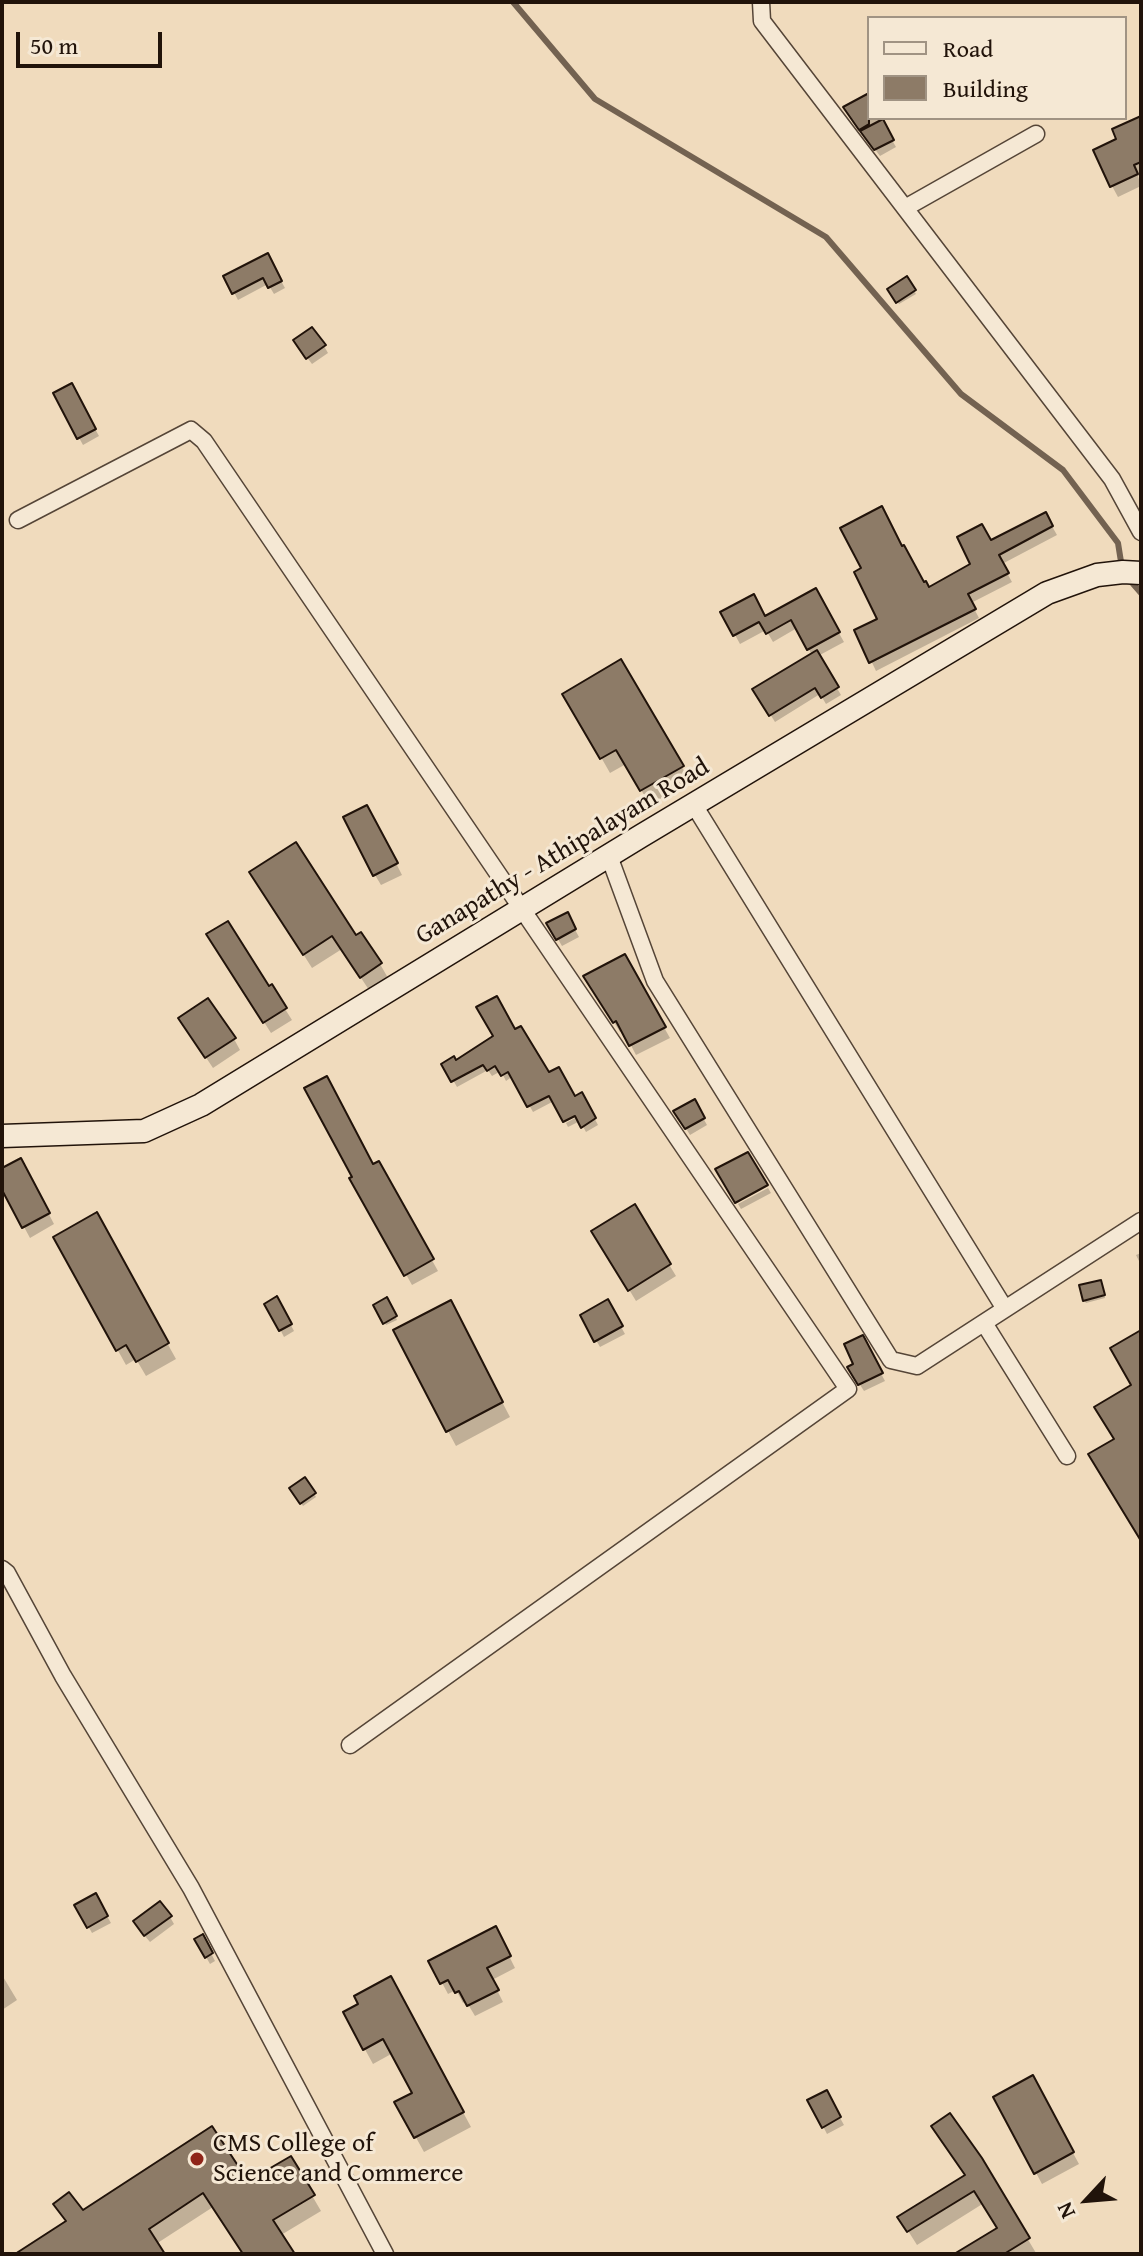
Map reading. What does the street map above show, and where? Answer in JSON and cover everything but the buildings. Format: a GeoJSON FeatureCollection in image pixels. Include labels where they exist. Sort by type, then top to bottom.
{"type":"FeatureCollection","features":[{"type":"Feature","properties":{"kind":"main road","name":"Ganapathy - Athipalayam Road"},"geometry":{"type":"LineString","coordinates":[[2,1136],[144,1131],[201,1105],[1047,593],[1097,575],[1141,573]]}},
{"type":"Feature","properties":{"kind":"street"},"geometry":{"type":"LineString","coordinates":[[761,2],[762,21],[1112,479],[1141,532]]}},
{"type":"Feature","properties":{"kind":"street"},"geometry":{"type":"LineString","coordinates":[[905,208],[1036,134]]}},
{"type":"Feature","properties":{"kind":"street"},"geometry":{"type":"LineString","coordinates":[[18,520],[191,430],[204,441],[848,1389],[350,1745]]}},
{"type":"Feature","properties":{"kind":"street"},"geometry":{"type":"LineString","coordinates":[[694,805],[1005,1309]]}},
{"type":"Feature","properties":{"kind":"street"},"geometry":{"type":"LineString","coordinates":[[609,856],[655,981],[891,1360],[917,1366],[1141,1221]]}},
{"type":"Feature","properties":{"kind":"street"},"geometry":{"type":"LineString","coordinates":[[984,1323],[1067,1456]]}},
{"type":"Feature","properties":{"kind":"street"},"geometry":{"type":"LineString","coordinates":[[2,1569],[191,1888],[385,2254]]}},
{"type":"Feature","properties":{"kind":"waterway"},"geometry":{"type":"LineString","coordinates":[[513,2],[595,99],[826,237],[961,394],[1063,470],[1118,543],[1122,568]]}},
{"type":"Feature","properties":{"kind":"waterway"},"geometry":{"type":"LineString","coordinates":[[1128,578],[1141,593]]}},
{"type":"Feature","properties":{"kind":"place","name":"CMS College of Science and Commerce"},"geometry":{"type":"Point","coordinates":[197,2159]}}]}
